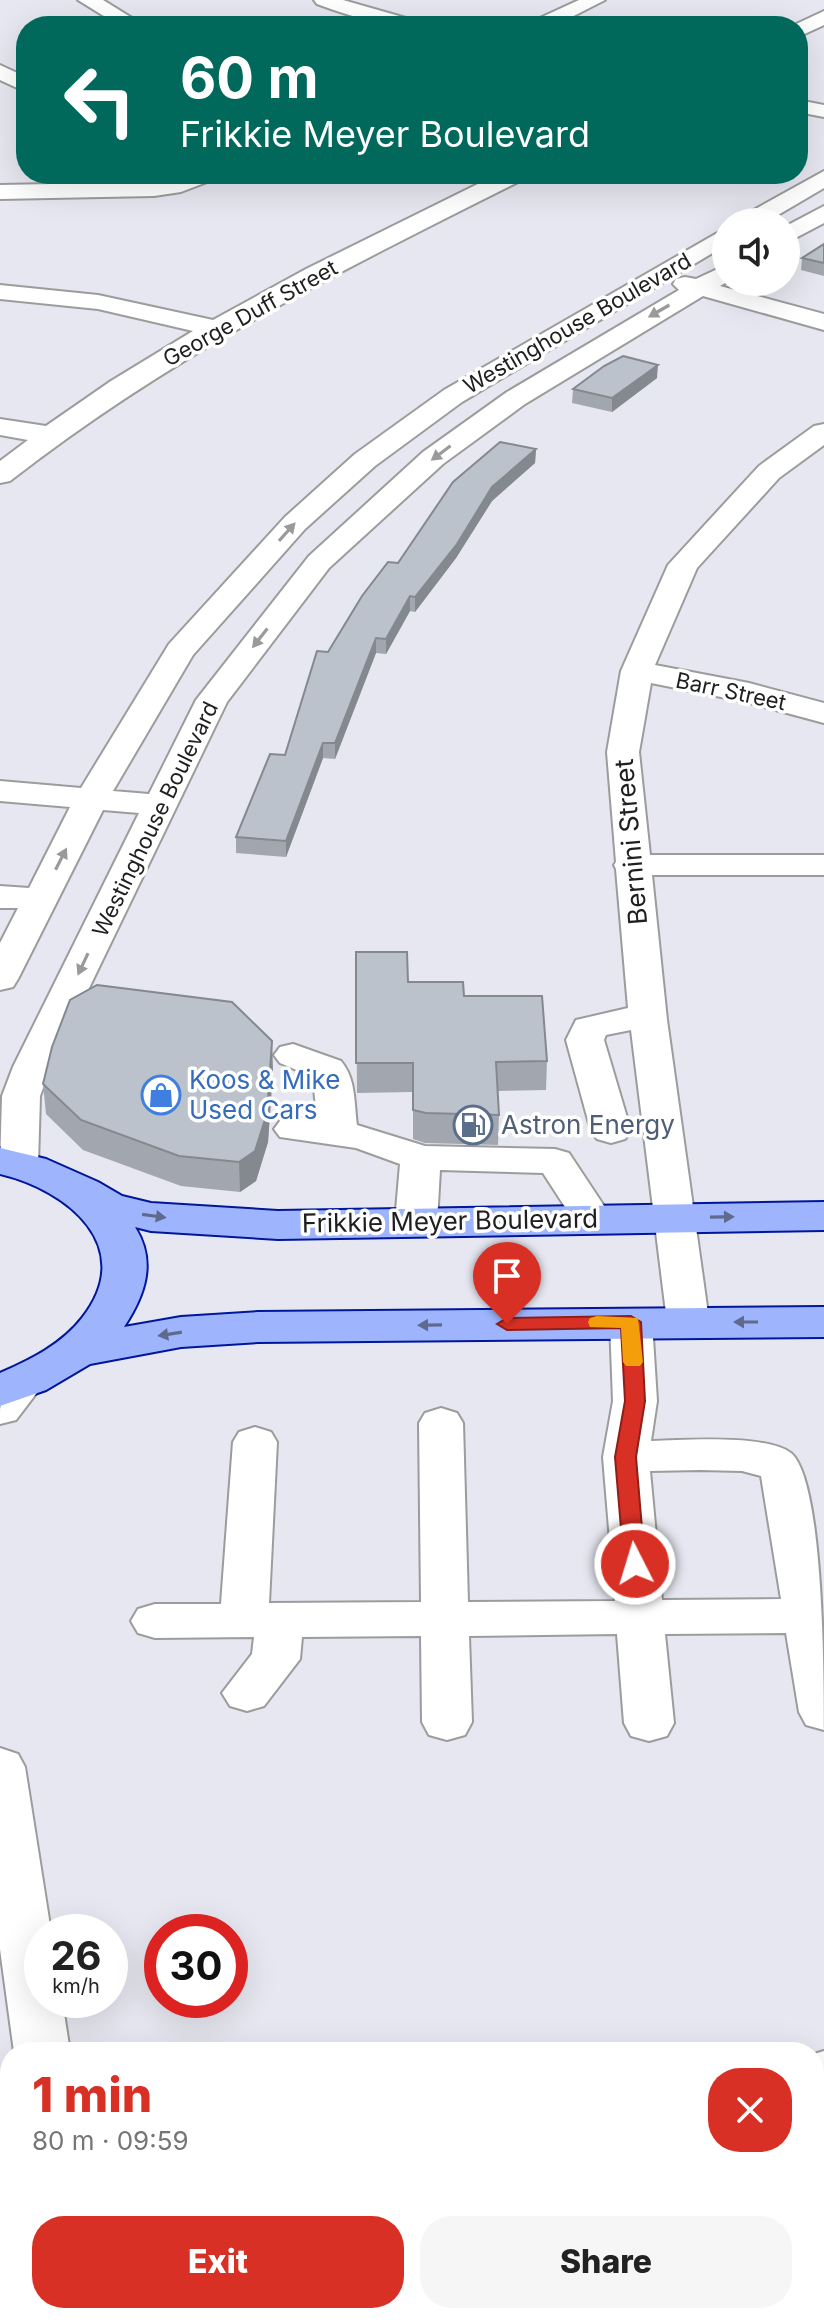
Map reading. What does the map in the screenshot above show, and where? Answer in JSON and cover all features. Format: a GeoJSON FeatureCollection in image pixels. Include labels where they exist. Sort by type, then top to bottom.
{"type":"FeatureCollection","features":[{"type":"Feature","properties":{"kind":"main road","name":"Frikkie Meyer Boulevard"},"geometry":{"type":"LineString","coordinates":[[9,1162],[52,1175],[106,1206],[151,1217],[278,1225],[824,1216]]}},
{"type":"Feature","properties":{"kind":"main road"},"geometry":{"type":"LineString","coordinates":[[8,1394],[76,1351],[103,1325],[120,1296],[126,1267],[121,1238],[106,1213],[82,1191]]}},
{"type":"Feature","properties":{"kind":"main road"},"geometry":{"type":"LineString","coordinates":[[76,1351],[181,1332],[243,1328],[688,1321],[824,1322]]}},
{"type":"Feature","properties":{"kind":"street"},"geometry":{"type":"LineString","coordinates":[[88,0],[117,16]]}},
{"type":"Feature","properties":{"kind":"street"},"geometry":{"type":"LineString","coordinates":[[324,0],[370,16]]}},
{"type":"Feature","properties":{"kind":"street"},"geometry":{"type":"LineString","coordinates":[[560,16],[595,0]]}},
{"type":"Feature","properties":{"kind":"street"},"geometry":{"type":"LineString","coordinates":[[773,208],[824,178]]}},
{"type":"Feature","properties":{"kind":"street"},"geometry":{"type":"LineString","coordinates":[[0,192],[154,189],[181,184]]}},
{"type":"Feature","properties":{"kind":"street","name":"George Duff Street"},"geometry":{"type":"LineString","coordinates":[[0,475],[49,435],[214,328],[496,184]]}},
{"type":"Feature","properties":{"kind":"street"},"geometry":{"type":"LineString","coordinates":[[800,228],[824,213]]}},
{"type":"Feature","properties":{"kind":"street","name":"Westinghouse Boulevard"},"geometry":{"type":"LineString","coordinates":[[0,979],[91,800],[180,651],[295,523],[365,460],[453,396],[712,243]]}},
{"type":"Feature","properties":{"kind":"street"},"geometry":{"type":"LineString","coordinates":[[655,277],[712,280]]}},
{"type":"Feature","properties":{"kind":"street","name":"Westinghouse Boulevard"},"geometry":{"type":"LineString","coordinates":[[9,1162],[21,1096],[32,1067],[212,700],[319,562],[433,458],[504,406],[712,281]]}},
{"type":"Feature","properties":{"kind":"street"},"geometry":{"type":"LineString","coordinates":[[0,292],[98,302],[214,328]]}},
{"type":"Feature","properties":{"kind":"street"},"geometry":{"type":"LineString","coordinates":[[755,296],[824,322]]}},
{"type":"Feature","properties":{"kind":"street"},"geometry":{"type":"LineString","coordinates":[[0,427],[49,435]]}},
{"type":"Feature","properties":{"kind":"street","name":"Bernini Street"},"geometry":{"type":"LineString","coordinates":[[688,1321],[648,1020],[631,865],[623,752],[637,671],[683,565],[769,472],[824,432]]}},
{"type":"Feature","properties":{"kind":"street","name":"Barr Street"},"geometry":{"type":"LineString","coordinates":[[637,671],[749,693],[824,713]]}},
{"type":"Feature","properties":{"kind":"street"},"geometry":{"type":"LineString","coordinates":[[0,791],[158,805]]}},
{"type":"Feature","properties":{"kind":"street"},"geometry":{"type":"LineString","coordinates":[[631,865],[824,865]]}},
{"type":"Feature","properties":{"kind":"street"},"geometry":{"type":"LineString","coordinates":[[0,897],[41,899]]}},
{"type":"Feature","properties":{"kind":"street"},"geometry":{"type":"LineString","coordinates":[[611,1131],[585,1040],[589,1028],[625,1019],[648,1020]]}},
{"type":"Feature","properties":{"kind":"street"},"geometry":{"type":"LineString","coordinates":[[293,1055],[327,1069],[332,1075],[338,1133]]}},
{"type":"Feature","properties":{"kind":"street"},"geometry":{"type":"LineString","coordinates":[[294,1129],[338,1133],[387,1145],[421,1158],[555,1161],[588,1139],[611,1131],[664,1127]]}},
{"type":"Feature","properties":{"kind":"street"},"geometry":{"type":"LineString","coordinates":[[416,1222],[421,1158]]}},
{"type":"Feature","properties":{"kind":"street"},"geometry":{"type":"LineString","coordinates":[[555,1161],[592,1218]]}},
{"type":"Feature","properties":{"kind":"street"},"geometry":{"type":"LineString","coordinates":[[631,1322],[635,1401],[626,1457],[649,1723]]}},
{"type":"Feature","properties":{"kind":"street"},"geometry":{"type":"LineString","coordinates":[[441,1423],[447,1722]]}},
{"type":"Feature","properties":{"kind":"street"},"geometry":{"type":"LineString","coordinates":[[247,1693],[276,1659],[262,1621],[255,1442]]}},
{"type":"Feature","properties":{"kind":"street"},"geometry":{"type":"LineString","coordinates":[[626,1457],[747,1457],[771,1461],[778,1466],[783,1474],[824,1712]]}},
{"type":"Feature","properties":{"kind":"street"},"geometry":{"type":"LineString","coordinates":[[155,1621],[807,1616]]}},
{"type":"Feature","properties":{"kind":"street"},"geometry":{"type":"LineString","coordinates":[[0,1767],[11,1916],[40,2042]]}},
{"type":"Feature","properties":{"kind":"building"},"geometry":{"type":"Polygon","coordinates":[[[824,244],[824,263],[802,258],[824,244]]]}},
{"type":"Feature","properties":{"kind":"building"},"geometry":{"type":"Polygon","coordinates":[[[623,356],[658,365],[612,398],[573,389],[604,366],[623,356]]]}},
{"type":"Feature","properties":{"kind":"building"},"geometry":{"type":"Polygon","coordinates":[[[500,442],[536,449],[492,487],[457,544],[415,597],[410,596],[386,639],[376,638],[335,743],[323,743],[286,841],[236,837],[270,754],[285,755],[317,651],[328,652],[362,596],[388,562],[398,563],[453,482],[500,442]]]}},
{"type":"Feature","properties":{"kind":"building"},"geometry":{"type":"Polygon","coordinates":[[[356,952],[407,952],[408,982],[463,982],[464,996],[542,996],[547,1061],[496,1062],[499,1115],[413,1110],[413,1063],[356,1063],[356,952]]]}},
{"type":"Feature","properties":{"kind":"building","name":"Koos & Mike Used Cars"},"geometry":{"type":"Polygon","coordinates":[[[97,985],[232,1002],[272,1041],[267,1113],[255,1151],[239,1162],[179,1156],[81,1120],[43,1084],[52,1047],[70,1000],[97,985]]]}},
{"type":"Feature","properties":{"kind":"slow traffic"},"geometry":{"type":"LineString","coordinates":[[597,1322],[631,1322],[633,1362]]}},
{"type":"Feature","properties":{"kind":"place","name":"Koos & Mike Used Cars"},"geometry":{"type":"Point","coordinates":[161,1095]}},
{"type":"Feature","properties":{"kind":"place","name":"Astron Energy"},"geometry":{"type":"Point","coordinates":[473,1125]}},
{"type":"Feature","properties":{"kind":"route"},"geometry":{"type":"LineString","coordinates":[[507,1324],[631,1322],[635,1401],[626,1457],[635,1564]]}}]}
